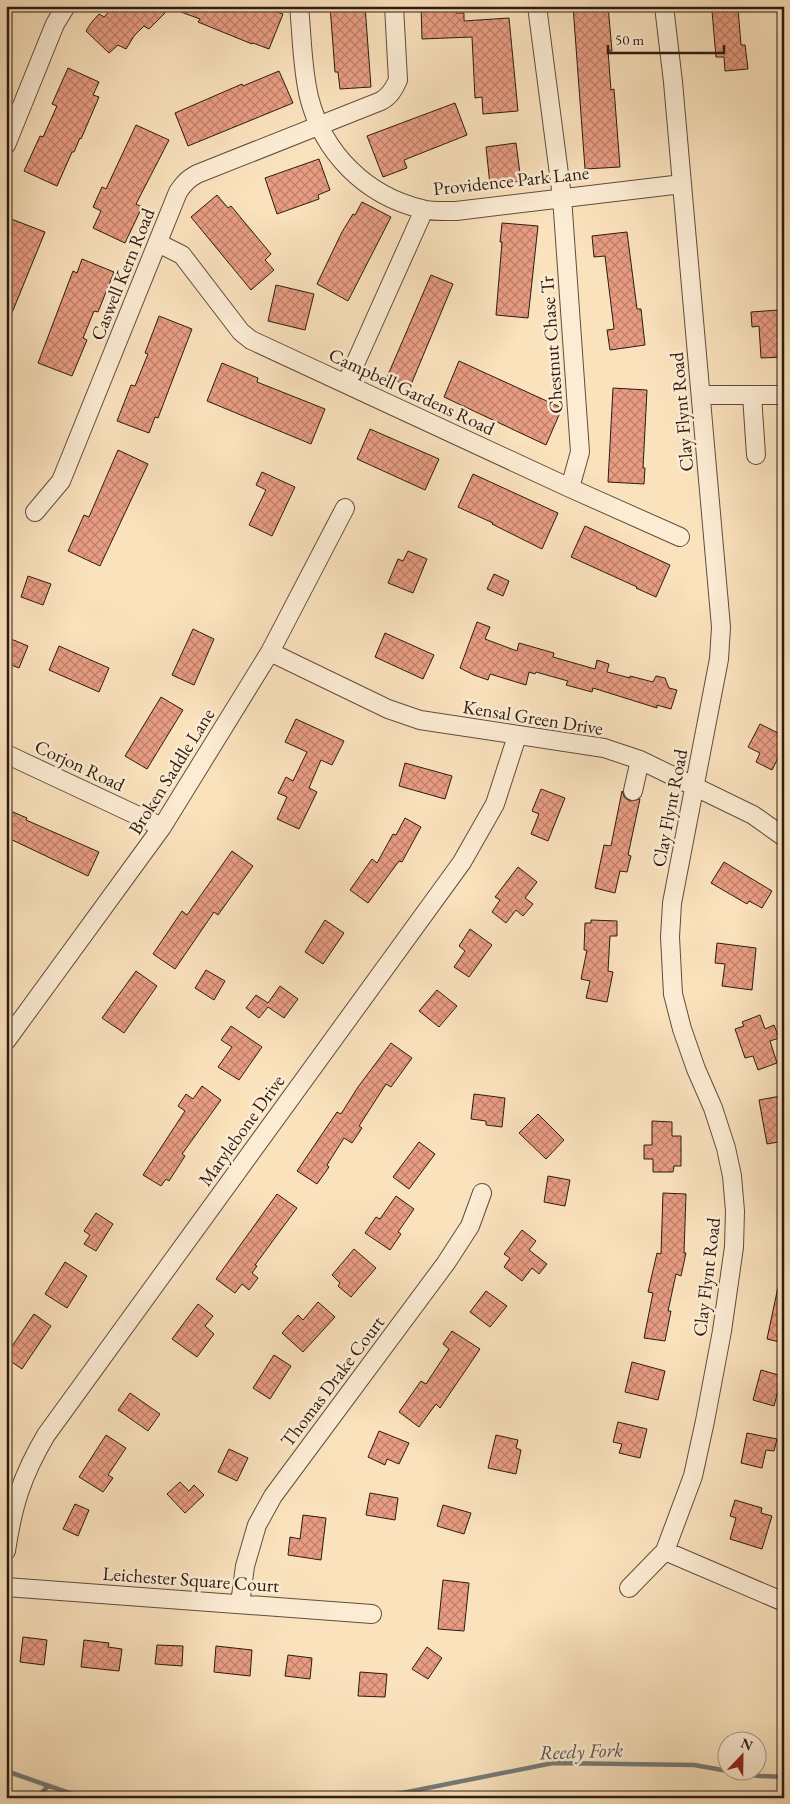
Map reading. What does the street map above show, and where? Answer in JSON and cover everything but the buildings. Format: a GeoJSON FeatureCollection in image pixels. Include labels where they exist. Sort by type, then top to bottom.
{"type":"FeatureCollection","features":[{"type":"Feature","properties":{"kind":"street"},"geometry":{"type":"LineString","coordinates":[[6,145],[55,24],[66,6]]}},
{"type":"Feature","properties":{"kind":"street","name":"Providence Park Lane"},"geometry":{"type":"LineString","coordinates":[[299,6],[309,97],[319,126],[333,152],[343,164],[363,182],[383,195],[424,210],[456,211],[682,184]]}},
{"type":"Feature","properties":{"kind":"street","name":"Caswell Kern Road"},"geometry":{"type":"LineString","coordinates":[[35,512],[61,481],[178,192],[189,178],[381,101],[392,92],[398,80],[394,6]]}},
{"type":"Feature","properties":{"kind":"street","name":"Chestnut Chase Tr"},"geometry":{"type":"LineString","coordinates":[[537,6],[562,197],[580,452],[570,488]]}},
{"type":"Feature","properties":{"kind":"street","name":"Clay Flynt Road"},"geometry":{"type":"LineString","coordinates":[[629,1588],[665,1551],[693,1476],[722,1331],[734,1247],[735,1211],[732,1176],[726,1148],[713,1108],[696,1069],[682,1029],[673,994],[670,964],[672,903],[719,659],[721,627],[682,184],[664,6]]}},
{"type":"Feature","properties":{"kind":"street"},"geometry":{"type":"LineString","coordinates":[[346,384],[424,210]]}},
{"type":"Feature","properties":{"kind":"street","name":"Campbell Gardens Road"},"geometry":{"type":"LineString","coordinates":[[158,243],[182,254],[241,332],[252,340],[680,537]]}},
{"type":"Feature","properties":{"kind":"street"},"geometry":{"type":"LineString","coordinates":[[701,395],[784,395]]}},
{"type":"Feature","properties":{"kind":"street"},"geometry":{"type":"LineString","coordinates":[[752,396],[756,455]]}},
{"type":"Feature","properties":{"kind":"street","name":"Broken Saddle Lane"},"geometry":{"type":"LineString","coordinates":[[6,1041],[162,827],[270,652],[345,508]]}},
{"type":"Feature","properties":{"kind":"street","name":"Kensal Green Drive"},"geometry":{"type":"LineString","coordinates":[[270,652],[388,709],[420,720],[604,748],[640,760],[753,815],[784,836]]}},
{"type":"Feature","properties":{"kind":"street","name":"Marylebone Drive"},"geometry":{"type":"LineString","coordinates":[[6,1551],[12,1515],[22,1480],[33,1456],[46,1435],[462,862],[495,804],[517,736]]}},
{"type":"Feature","properties":{"kind":"street","name":"Corjon Road"},"geometry":{"type":"LineString","coordinates":[[6,754],[162,827]]}},
{"type":"Feature","properties":{"kind":"street"},"geometry":{"type":"LineString","coordinates":[[633,791],[640,760]]}},
{"type":"Feature","properties":{"kind":"street","name":"Thomas Drake Court"},"geometry":{"type":"LineString","coordinates":[[240,1604],[245,1566],[257,1525],[273,1496],[446,1263],[470,1226],[482,1193]]}},
{"type":"Feature","properties":{"kind":"street"},"geometry":{"type":"LineString","coordinates":[[665,1551],[784,1602]]}},
{"type":"Feature","properties":{"kind":"street","name":"Leichester Square Court"},"geometry":{"type":"LineString","coordinates":[[6,1587],[372,1614]]}},
{"type":"Feature","properties":{"kind":"water"},"geometry":{"type":"Polygon","coordinates":[[[6,416],[10,430],[11,446],[10,461],[6,475],[6,416]]]}},
{"type":"Feature","properties":{"kind":"waterway","name":"Reedy Fork"},"geometry":{"type":"LineString","coordinates":[[377,1798],[553,1763],[694,1765],[718,1769]]}},
{"type":"Feature","properties":{"kind":"waterway","name":"Reedy Fork"},"geometry":{"type":"LineString","coordinates":[[6,1771],[84,1798]]}},
{"type":"Feature","properties":{"kind":"waterway","name":"Reedy Fork"},"geometry":{"type":"LineString","coordinates":[[768,1776],[784,1777]]}},
{"type":"Feature","properties":{"kind":"waterway"},"geometry":{"type":"LineString","coordinates":[[37,1798],[48,1786]]}}]}
